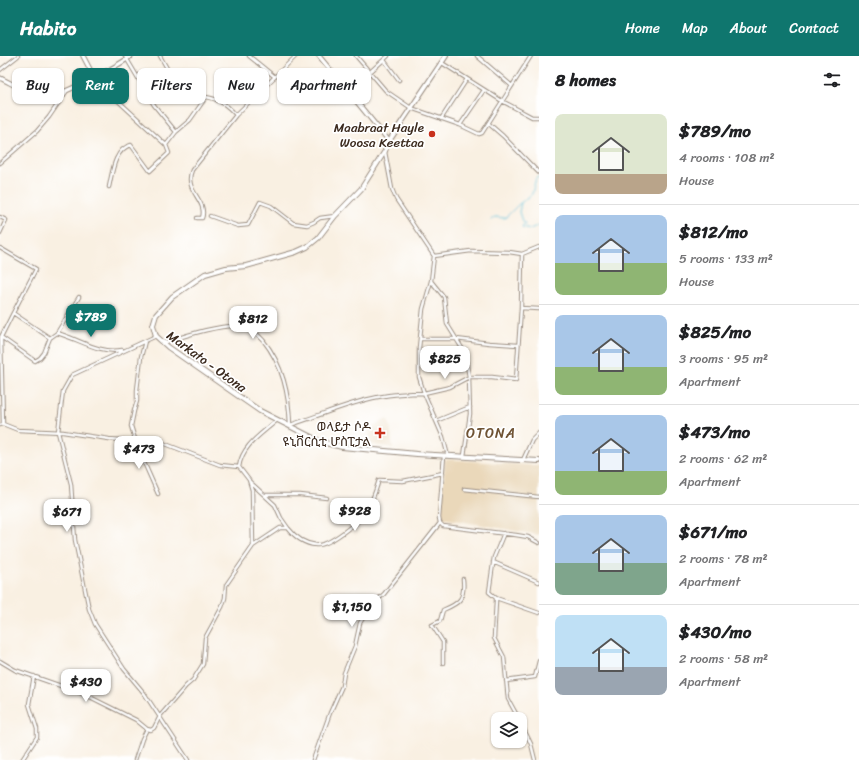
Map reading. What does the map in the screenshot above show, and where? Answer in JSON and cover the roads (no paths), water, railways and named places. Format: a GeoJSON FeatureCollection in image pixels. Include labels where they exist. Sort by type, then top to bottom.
{"type":"FeatureCollection","features":[{"type":"Feature","properties":{"kind":"main road"},"geometry":{"type":"LineString","coordinates":[[83,56],[89,68]]}},
{"type":"Feature","properties":{"kind":"main road"},"geometry":{"type":"LineString","coordinates":[[109,68],[131,56]]}},
{"type":"Feature","properties":{"kind":"main road"},"geometry":{"type":"LineString","coordinates":[[319,56],[389,141]]}},
{"type":"Feature","properties":{"kind":"main road","name":"Markato - Otona"},"geometry":{"type":"LineString","coordinates":[[445,56],[442,63],[389,141],[385,151],[361,189],[335,216],[318,238],[307,247],[296,252],[246,266],[226,268],[205,274],[172,297],[156,315],[153,326],[156,336],[163,343],[260,411],[321,442],[342,447],[446,456],[539,461]]}},
{"type":"Feature","properties":{"kind":"main road"},"geometry":{"type":"LineString","coordinates":[[0,78],[46,98],[72,89]]}},
{"type":"Feature","properties":{"kind":"street"},"geometry":{"type":"LineString","coordinates":[[0,70],[18,56]]}},
{"type":"Feature","properties":{"kind":"street"},"geometry":{"type":"LineString","coordinates":[[160,56],[167,68]]}},
{"type":"Feature","properties":{"kind":"street"},"geometry":{"type":"LineString","coordinates":[[249,56],[275,77]]}},
{"type":"Feature","properties":{"kind":"street"},"geometry":{"type":"LineString","coordinates":[[197,218],[202,218],[204,213],[203,208],[191,188],[189,180],[190,174],[236,115],[296,56]]}},
{"type":"Feature","properties":{"kind":"street"},"geometry":{"type":"LineString","coordinates":[[356,56],[366,68]]}},
{"type":"Feature","properties":{"kind":"street"},"geometry":{"type":"LineString","coordinates":[[371,71],[388,56]]}},
{"type":"Feature","properties":{"kind":"street"},"geometry":{"type":"LineString","coordinates":[[477,56],[512,86]]}},
{"type":"Feature","properties":{"kind":"street"},"geometry":{"type":"LineString","coordinates":[[371,73],[386,92],[411,108],[460,125],[479,134],[482,133],[531,56]]}},
{"type":"Feature","properties":{"kind":"street"},"geometry":{"type":"LineString","coordinates":[[126,58],[154,105],[176,132]]}},
{"type":"Feature","properties":{"kind":"street"},"geometry":{"type":"LineString","coordinates":[[384,60],[399,80]]}},
{"type":"Feature","properties":{"kind":"street"},"geometry":{"type":"LineString","coordinates":[[442,63],[502,101],[532,117],[539,117]]}},
{"type":"Feature","properties":{"kind":"street"},"geometry":{"type":"LineString","coordinates":[[441,119],[466,79]]}},
{"type":"Feature","properties":{"kind":"street"},"geometry":{"type":"LineString","coordinates":[[460,125],[484,90]]}},
{"type":"Feature","properties":{"kind":"street"},"geometry":{"type":"LineString","coordinates":[[0,163],[37,132],[66,92]]}},
{"type":"Feature","properties":{"kind":"street"},"geometry":{"type":"LineString","coordinates":[[206,97],[222,102],[236,115]]}},
{"type":"Feature","properties":{"kind":"street"},"geometry":{"type":"LineString","coordinates":[[110,187],[117,157],[127,146],[131,145],[150,171],[169,153],[166,145],[122,104]]}},
{"type":"Feature","properties":{"kind":"street"},"geometry":{"type":"LineString","coordinates":[[166,145],[176,132],[190,120],[201,104]]}},
{"type":"Feature","properties":{"kind":"street"},"geometry":{"type":"LineString","coordinates":[[488,123],[503,136],[539,173]]}},
{"type":"Feature","properties":{"kind":"street"},"geometry":{"type":"LineString","coordinates":[[313,760],[330,713],[342,686],[344,673],[355,646],[360,623],[369,608],[384,594],[440,523],[443,473],[446,456],[436,421],[419,377],[420,339],[423,309],[431,281],[434,256],[396,199],[392,189],[385,151]]}},
{"type":"Feature","properties":{"kind":"street"},"geometry":{"type":"LineString","coordinates":[[210,216],[238,226],[248,225],[260,202],[271,206],[292,223],[307,225],[320,218],[335,216]]}},
{"type":"Feature","properties":{"kind":"street"},"geometry":{"type":"LineString","coordinates":[[0,218],[6,220],[0,233]]}},
{"type":"Feature","properties":{"kind":"street"},"geometry":{"type":"LineString","coordinates":[[434,256],[471,251],[509,252],[522,254],[539,247]]}},
{"type":"Feature","properties":{"kind":"street"},"geometry":{"type":"LineString","coordinates":[[0,248],[36,268],[1,337],[1,424],[18,430],[58,432],[109,439],[163,443],[220,465],[240,467]]}},
{"type":"Feature","properties":{"kind":"street"},"geometry":{"type":"LineString","coordinates":[[163,343],[190,334],[221,328],[248,327],[257,333],[274,356],[282,375],[289,404],[290,425],[326,412],[377,397],[397,394],[424,393],[450,387],[469,377],[492,377],[516,380],[521,308],[522,254]]}},
{"type":"Feature","properties":{"kind":"street"},"geometry":{"type":"LineString","coordinates":[[431,281],[444,297],[447,324],[465,353],[469,377],[470,407],[464,456]]}},
{"type":"Feature","properties":{"kind":"street"},"geometry":{"type":"LineString","coordinates":[[1,337],[35,361],[44,353],[50,338],[57,333],[79,297]]}},
{"type":"Feature","properties":{"kind":"street"},"geometry":{"type":"LineString","coordinates":[[521,308],[539,310]]}},
{"type":"Feature","properties":{"kind":"street"},"geometry":{"type":"LineString","coordinates":[[13,313],[50,338]]}},
{"type":"Feature","properties":{"kind":"street"},"geometry":{"type":"LineString","coordinates":[[57,333],[85,344],[106,350],[114,352],[124,350]]}},
{"type":"Feature","properties":{"kind":"street"},"geometry":{"type":"LineString","coordinates":[[156,336],[72,375],[63,391],[58,432],[71,484],[74,540],[89,608],[95,624],[124,669],[144,693],[160,716],[188,760]]}},
{"type":"Feature","properties":{"kind":"street"},"geometry":{"type":"LineString","coordinates":[[420,339],[456,338],[489,343],[518,345]]}},
{"type":"Feature","properties":{"kind":"street"},"geometry":{"type":"LineString","coordinates":[[145,341],[141,357],[137,401],[131,426],[134,440],[158,494]]}},
{"type":"Feature","properties":{"kind":"street"},"geometry":{"type":"LineString","coordinates":[[436,421],[470,407]]}},
{"type":"Feature","properties":{"kind":"street"},"geometry":{"type":"LineString","coordinates":[[277,420],[257,436],[247,448],[240,459],[240,467],[250,482],[275,505],[281,518],[295,536],[317,546],[329,542],[350,527],[366,512],[379,480],[403,481],[443,473]]}},
{"type":"Feature","properties":{"kind":"street"},"geometry":{"type":"LineString","coordinates":[[523,460],[532,440],[539,433]]}},
{"type":"Feature","properties":{"kind":"street"},"geometry":{"type":"LineString","coordinates":[[250,482],[253,505],[253,546]]}},
{"type":"Feature","properties":{"kind":"street"},"geometry":{"type":"LineString","coordinates":[[464,489],[539,497]]}},
{"type":"Feature","properties":{"kind":"street"},"geometry":{"type":"LineString","coordinates":[[265,495],[300,495],[327,498]]}},
{"type":"Feature","properties":{"kind":"street"},"geometry":{"type":"LineString","coordinates":[[440,523],[442,526],[447,527],[504,533],[528,538],[539,543]]}},
{"type":"Feature","properties":{"kind":"street"},"geometry":{"type":"LineString","coordinates":[[0,661],[15,670],[84,694],[136,720],[147,729],[151,730],[154,728],[160,716],[186,686],[194,680],[203,664],[205,638],[222,607],[225,598],[226,585],[253,546],[280,528],[288,528]]}},
{"type":"Feature","properties":{"kind":"street"},"geometry":{"type":"LineString","coordinates":[[504,533],[493,562],[489,592],[496,598],[539,613]]}},
{"type":"Feature","properties":{"kind":"street"},"geometry":{"type":"LineString","coordinates":[[493,562],[539,582]]}},
{"type":"Feature","properties":{"kind":"street"},"geometry":{"type":"LineString","coordinates":[[443,663],[443,642],[432,625],[440,621],[443,610],[457,604],[464,590],[463,579]]}},
{"type":"Feature","properties":{"kind":"street"},"geometry":{"type":"LineString","coordinates":[[496,598],[494,638],[504,657],[508,699],[515,712]]}},
{"type":"Feature","properties":{"kind":"street"},"geometry":{"type":"LineString","coordinates":[[506,681],[535,677],[539,661]]}},
{"type":"Feature","properties":{"kind":"street"},"geometry":{"type":"LineString","coordinates":[[22,760],[37,737],[37,729],[29,704],[34,676]]}},
{"type":"Feature","properties":{"kind":"street"},"geometry":{"type":"LineString","coordinates":[[135,760],[147,729]]}},
{"type":"Feature","properties":{"kind":"street"},"geometry":{"type":"LineString","coordinates":[[527,736],[531,744],[535,760]]}},
{"type":"Feature","properties":{"kind":"waterway"},"geometry":{"type":"LineString","coordinates":[[491,220],[495,217],[505,218],[532,194],[536,178],[539,177]]}},
{"type":"Feature","properties":{"kind":"waterway"},"geometry":{"type":"LineString","coordinates":[[521,203],[519,212],[522,221],[525,223],[522,227],[530,229],[539,225]]}},
{"type":"Feature","properties":{"kind":"place","name":"Maabraat Hayle Woosa Keettaa"},"geometry":{"type":"Point","coordinates":[432,134]}},
{"type":"Feature","properties":{"kind":"place","name":"ወላይታ ሶዶ ዩኒቨርሲቲ ሆስፒታል"},"geometry":{"type":"Point","coordinates":[380,433]}},
{"type":"Feature","properties":{"kind":"district","name":"OTONA"},"geometry":{"type":"Point","coordinates":[491,433]}}]}
